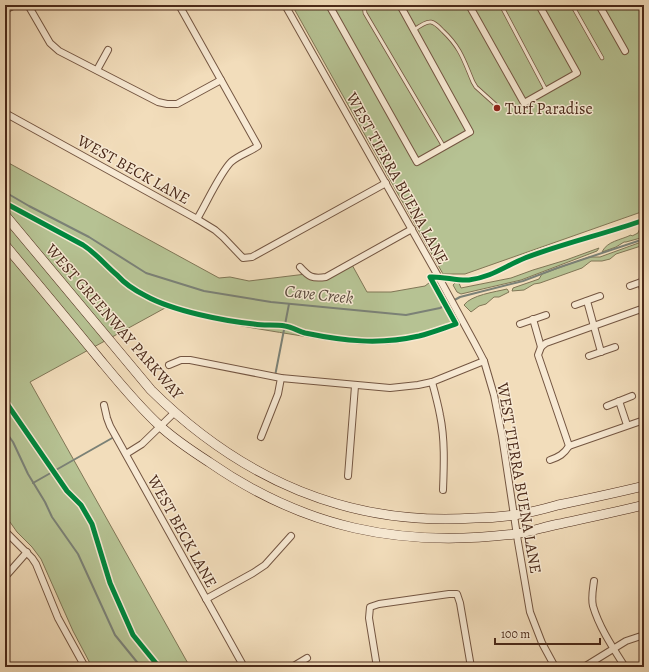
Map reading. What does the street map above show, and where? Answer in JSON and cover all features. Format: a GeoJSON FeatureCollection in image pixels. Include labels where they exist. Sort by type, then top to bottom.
{"type":"FeatureCollection","features":[{"type":"Feature","properties":{"kind":"main road","name":"WEST GREENWAY PARKWAY"},"geometry":{"type":"LineString","coordinates":[[5,216],[151,390],[201,434],[244,463],[301,492],[342,505],[387,515],[425,519],[458,520],[514,515],[644,486]]}},
{"type":"Feature","properties":{"kind":"main road"},"geometry":{"type":"LineString","coordinates":[[5,245],[107,368],[160,426],[192,451],[233,479],[291,508],[352,528],[401,536],[452,539],[517,533],[644,505]]}},
{"type":"Feature","properties":{"kind":"street"},"geometry":{"type":"LineString","coordinates":[[5,10],[14,5]]}},
{"type":"Feature","properties":{"kind":"street"},"geometry":{"type":"LineString","coordinates":[[28,5],[50,43],[59,51],[149,99],[167,104],[177,104],[221,80]]}},
{"type":"Feature","properties":{"kind":"street"},"geometry":{"type":"LineString","coordinates":[[179,5],[258,146],[251,152],[237,158],[230,164],[197,219]]}},
{"type":"Feature","properties":{"kind":"street","name":"WEST TIERRA BUENA LANE"},"geometry":{"type":"LineString","coordinates":[[285,5],[412,229],[484,361],[496,402],[530,612],[542,643],[555,667]]}},
{"type":"Feature","properties":{"kind":"street"},"geometry":{"type":"LineString","coordinates":[[329,5],[418,162],[470,132],[400,5]]}},
{"type":"Feature","properties":{"kind":"street"},"geometry":{"type":"LineString","coordinates":[[469,5],[524,103],[576,73],[539,5]]}},
{"type":"Feature","properties":{"kind":"street"},"geometry":{"type":"LineString","coordinates":[[599,5],[625,51]]}},
{"type":"Feature","properties":{"kind":"street"},"geometry":{"type":"LineString","coordinates":[[97,70],[108,50]]}},
{"type":"Feature","properties":{"kind":"street","name":"WEST BECK LANE"},"geometry":{"type":"LineString","coordinates":[[5,113],[197,219],[224,237],[243,258],[252,258],[386,183]]}},
{"type":"Feature","properties":{"kind":"street"},"geometry":{"type":"LineString","coordinates":[[300,267],[306,274],[316,279],[326,277],[412,229]]}},
{"type":"Feature","properties":{"kind":"street"},"geometry":{"type":"LineString","coordinates":[[630,286],[642,282],[644,293]]}},
{"type":"Feature","properties":{"kind":"street"},"geometry":{"type":"LineString","coordinates":[[575,306],[600,296]]}},
{"type":"Feature","properties":{"kind":"street"},"geometry":{"type":"LineString","coordinates":[[587,301],[601,352]]}},
{"type":"Feature","properties":{"kind":"street"},"geometry":{"type":"LineString","coordinates":[[541,346],[644,308]]}},
{"type":"Feature","properties":{"kind":"street"},"geometry":{"type":"LineString","coordinates":[[520,324],[546,315]]}},
{"type":"Feature","properties":{"kind":"street"},"geometry":{"type":"LineString","coordinates":[[533,319],[541,346],[538,355],[569,446]]}},
{"type":"Feature","properties":{"kind":"street"},"geometry":{"type":"LineString","coordinates":[[589,356],[615,347]]}},
{"type":"Feature","properties":{"kind":"street"},"geometry":{"type":"LineString","coordinates":[[169,365],[181,360],[190,360],[281,378],[355,386],[390,388],[432,382],[484,361]]}},
{"type":"Feature","properties":{"kind":"street"},"geometry":{"type":"LineString","coordinates":[[261,437],[278,394],[281,378]]}},
{"type":"Feature","properties":{"kind":"street"},"geometry":{"type":"LineString","coordinates":[[432,382],[442,426],[444,490]]}},
{"type":"Feature","properties":{"kind":"street"},"geometry":{"type":"LineString","coordinates":[[348,476],[355,386]]}},
{"type":"Feature","properties":{"kind":"street"},"geometry":{"type":"LineString","coordinates":[[607,406],[632,396]]}},
{"type":"Feature","properties":{"kind":"street"},"geometry":{"type":"LineString","coordinates":[[619,401],[627,425]]}},
{"type":"Feature","properties":{"kind":"street","name":"WEST BECK LANE"},"geometry":{"type":"LineString","coordinates":[[104,405],[107,418],[126,454],[244,667]]}},
{"type":"Feature","properties":{"kind":"street"},"geometry":{"type":"LineString","coordinates":[[126,454],[142,444],[175,412]]}},
{"type":"Feature","properties":{"kind":"street"},"geometry":{"type":"LineString","coordinates":[[550,460],[559,457],[569,446],[644,420]]}},
{"type":"Feature","properties":{"kind":"street"},"geometry":{"type":"LineString","coordinates":[[5,531],[27,552],[36,564],[58,618],[82,666]]}},
{"type":"Feature","properties":{"kind":"street"},"geometry":{"type":"LineString","coordinates":[[206,599],[254,573],[265,565],[291,536]]}},
{"type":"Feature","properties":{"kind":"street"},"geometry":{"type":"LineString","coordinates":[[5,577],[27,552]]}},
{"type":"Feature","properties":{"kind":"street"},"geometry":{"type":"LineString","coordinates":[[594,581],[592,593],[593,605],[600,624],[625,667]]}},
{"type":"Feature","properties":{"kind":"street"},"geometry":{"type":"LineString","coordinates":[[377,667],[369,618],[370,607],[379,604],[449,594],[457,594],[471,667]]}},
{"type":"Feature","properties":{"kind":"street"},"geometry":{"type":"LineString","coordinates":[[584,667],[626,641],[644,635]]}},
{"type":"Feature","properties":{"kind":"street"},"geometry":{"type":"LineString","coordinates":[[292,667],[307,658]]}},
{"type":"Feature","properties":{"kind":"lane"},"geometry":{"type":"LineString","coordinates":[[364,5],[365,13],[444,147]]}},
{"type":"Feature","properties":{"kind":"lane"},"geometry":{"type":"LineString","coordinates":[[501,5],[546,90]]}},
{"type":"Feature","properties":{"kind":"lane"},"geometry":{"type":"LineString","coordinates":[[572,5],[602,58]]}},
{"type":"Feature","properties":{"kind":"lane"},"geometry":{"type":"LineString","coordinates":[[414,30],[428,22],[438,26],[452,39],[460,50],[476,87],[496,105]]}},
{"type":"Feature","properties":{"kind":"green space","name":"Turf Paradise"},"geometry":{"type":"Polygon","coordinates":[[[292,5],[644,5],[644,211],[465,274],[443,274],[292,5]]]}},
{"type":"Feature","properties":{"kind":"green space"},"geometry":{"type":"Polygon","coordinates":[[[5,161],[219,278],[230,277],[249,281],[306,274],[316,279],[351,263],[367,292],[391,292],[425,286],[438,276],[464,323],[407,341],[387,344],[364,344],[330,341],[247,327],[197,317],[165,308],[30,382],[190,667],[92,667],[73,631],[41,559],[32,547],[17,532],[5,515],[5,161]]]}},
{"type":"Feature","properties":{"kind":"green space"},"geometry":{"type":"Polygon","coordinates":[[[644,227],[644,237],[624,242],[616,247],[602,252],[607,245],[631,235],[632,236],[638,233],[640,228],[644,227]]]}},
{"type":"Feature","properties":{"kind":"green space"},"geometry":{"type":"Polygon","coordinates":[[[644,241],[644,245],[616,254],[610,259],[591,261],[582,268],[534,284],[524,290],[512,291],[513,288],[539,279],[542,274],[589,257],[600,257],[644,241]]]}},
{"type":"Feature","properties":{"kind":"green space"},"geometry":{"type":"Polygon","coordinates":[[[599,248],[597,251],[521,280],[461,294],[457,292],[453,285],[456,282],[459,283],[461,288],[511,278],[599,248]]]}},
{"type":"Feature","properties":{"kind":"green space"},"geometry":{"type":"Polygon","coordinates":[[[507,289],[509,292],[499,297],[494,297],[486,304],[479,306],[471,312],[464,305],[478,296],[507,289]]]}},
{"type":"Feature","properties":{"kind":"waterway","name":"Cave Creek"},"geometry":{"type":"LineString","coordinates":[[5,192],[89,237],[146,273],[204,291],[271,302],[406,315],[440,308],[460,297],[523,281],[644,239]]}},
{"type":"Feature","properties":{"kind":"waterway"},"geometry":{"type":"LineString","coordinates":[[275,376],[289,304]]}},
{"type":"Feature","properties":{"kind":"waterway"},"geometry":{"type":"LineString","coordinates":[[5,431],[13,442],[28,474],[52,517],[78,554],[115,635],[141,667]]}},
{"type":"Feature","properties":{"kind":"waterway"},"geometry":{"type":"LineString","coordinates":[[33,483],[114,437]]}},
{"type":"Feature","properties":{"kind":"cycle path"},"geometry":{"type":"LineString","coordinates":[[5,203],[88,248],[127,284],[138,292],[157,301],[184,311],[214,318],[258,325],[285,326],[305,333],[362,341],[404,339],[424,335],[456,324],[430,277],[464,280],[477,279],[492,274],[525,258],[644,220]]}},
{"type":"Feature","properties":{"kind":"cycle path"},"geometry":{"type":"LineString","coordinates":[[5,401],[67,491],[81,505],[92,524],[110,583],[133,635],[159,667]]}},
{"type":"Feature","properties":{"kind":"place","name":"Turf Paradise"},"geometry":{"type":"Point","coordinates":[497,108]}}]}
